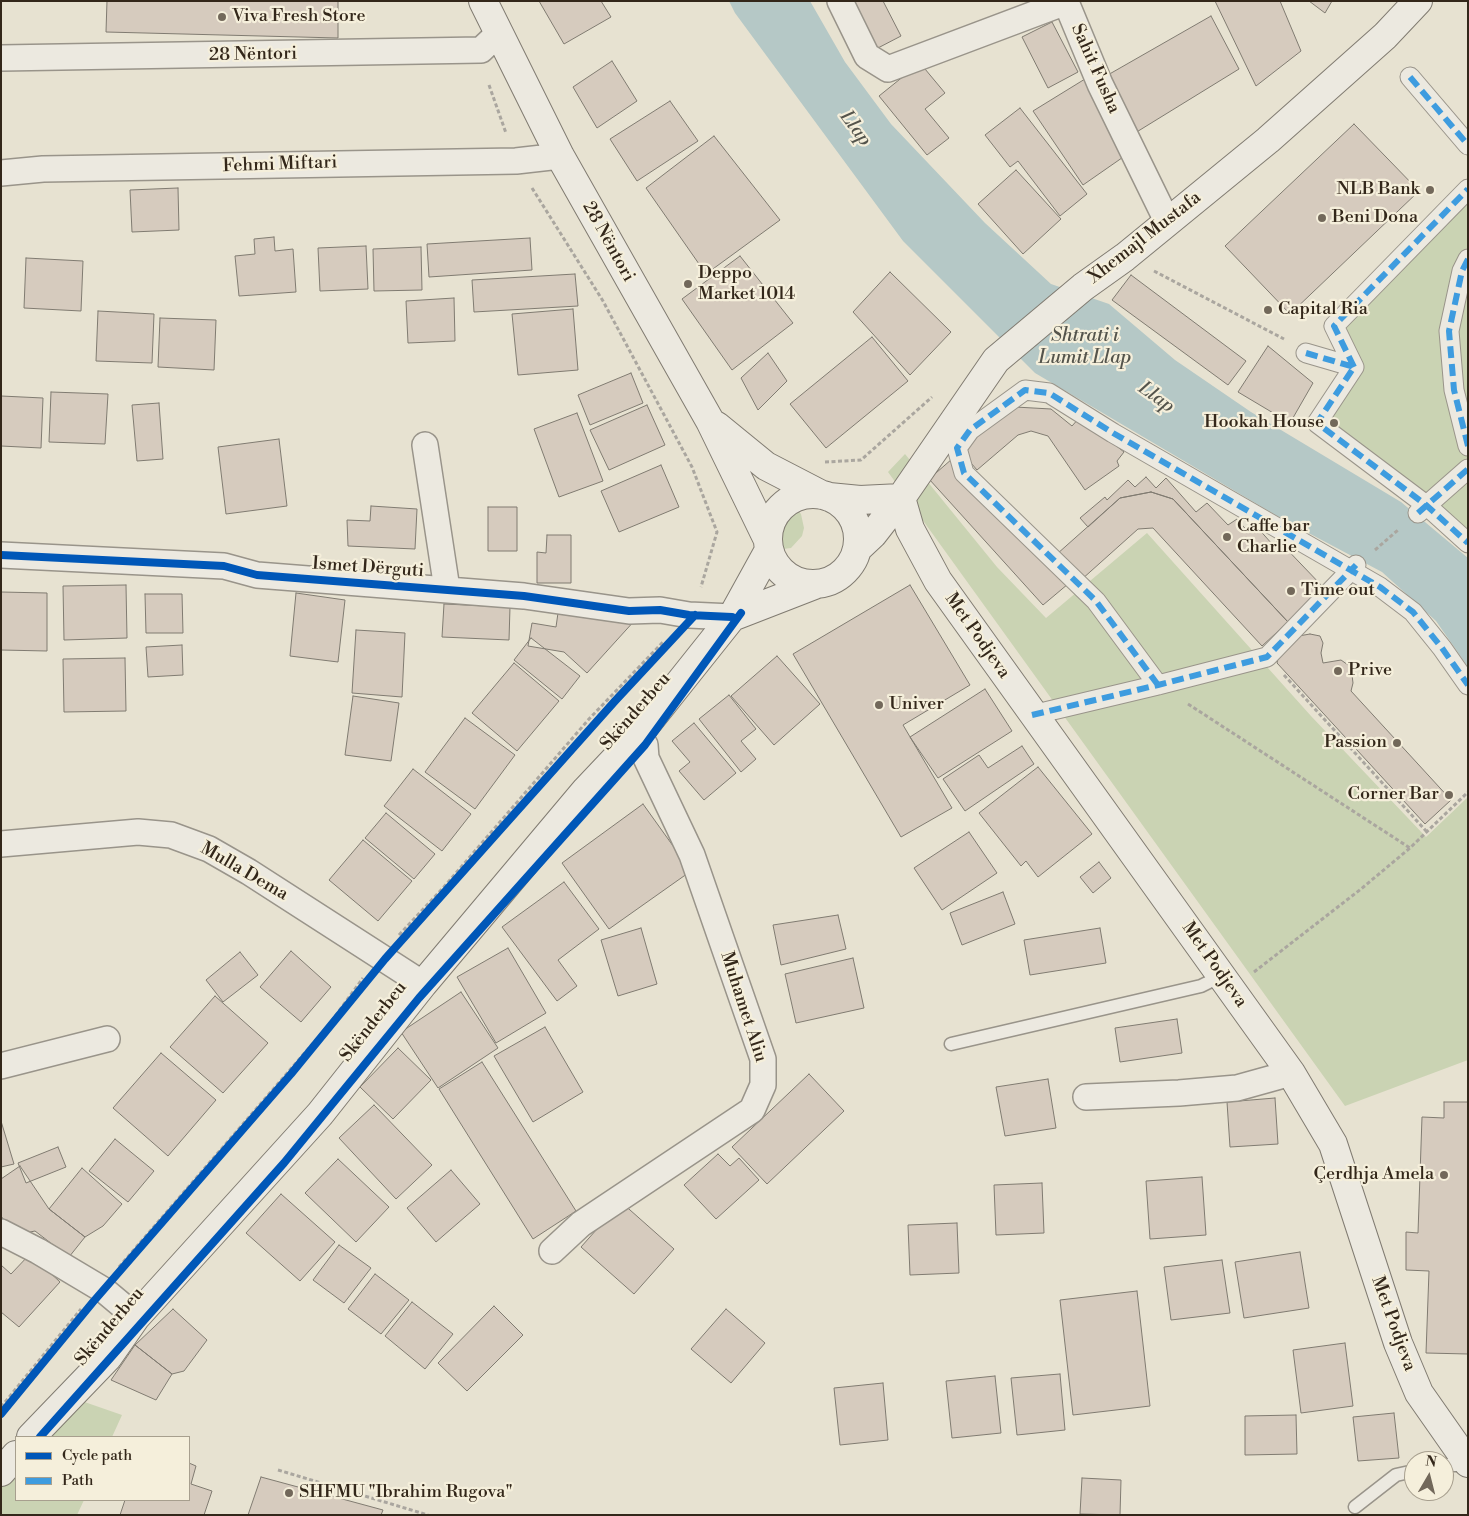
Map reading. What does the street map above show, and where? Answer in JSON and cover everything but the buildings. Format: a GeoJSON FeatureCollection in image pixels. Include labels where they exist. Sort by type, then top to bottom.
{"type":"FeatureCollection","features":[{"type":"Feature","properties":{"kind":"main road","name":"28 Nëntori"},"geometry":{"type":"LineString","coordinates":[[483,1],[490,42],[560,156],[710,420],[768,544]]}},
{"type":"Feature","properties":{"kind":"main road","name":"Xhemajl Mustafa"},"geometry":{"type":"LineString","coordinates":[[857,549],[873,534],[901,498],[996,360],[1083,287],[1124,257],[1268,140],[1385,36],[1418,1]]}},
{"type":"Feature","properties":{"kind":"main road","name":"28 Nëntori"},"geometry":{"type":"LineString","coordinates":[[710,420],[766,466],[825,496]]}},
{"type":"Feature","properties":{"kind":"main road"},"geometry":{"type":"LineString","coordinates":[[817,584],[792,579],[774,562],[768,544],[770,525],[784,504],[796,497],[808,494],[860,500],[901,498]]}},
{"type":"Feature","properties":{"kind":"main road"},"geometry":{"type":"LineString","coordinates":[[732,617],[831,580],[843,573],[852,562],[857,549],[858,536],[849,512],[825,496]]}},
{"type":"Feature","properties":{"kind":"main road","name":"Met Podjeva"},"geometry":{"type":"LineString","coordinates":[[901,498],[910,529],[938,581],[1032,715],[1291,1073],[1333,1144],[1398,1343],[1419,1393],[1468,1464]]}},
{"type":"Feature","properties":{"kind":"main road","name":"Skënderbeu"},"geometry":{"type":"LineString","coordinates":[[32,1436],[108,1357],[136,1316],[320,1114],[423,984],[586,790],[638,735],[732,617],[768,544]]}},
{"type":"Feature","properties":{"kind":"main road"},"geometry":{"type":"LineString","coordinates":[[1,1472],[15,1456]]}},
{"type":"Feature","properties":{"kind":"street","name":"Sahit Fusha"},"geometry":{"type":"LineString","coordinates":[[840,1],[867,56],[888,69],[1066,2],[1100,84],[1167,221]]}},
{"type":"Feature","properties":{"kind":"street","name":"28 Nëntori"},"geometry":{"type":"LineString","coordinates":[[1,58],[490,42]]}},
{"type":"Feature","properties":{"kind":"street"},"geometry":{"type":"LineString","coordinates":[[1410,77],[1468,145]]}},
{"type":"Feature","properties":{"kind":"street","name":"Fehmi Miftari"},"geometry":{"type":"LineString","coordinates":[[1,173],[43,169],[516,161],[560,156]]}},
{"type":"Feature","properties":{"kind":"street"},"geometry":{"type":"LineString","coordinates":[[1354,367],[1334,326],[1468,190]]}},
{"type":"Feature","properties":{"kind":"street"},"geometry":{"type":"LineString","coordinates":[[1468,259],[1462,271],[1449,331],[1454,390],[1468,446]]}},
{"type":"Feature","properties":{"kind":"street"},"geometry":{"type":"LineString","coordinates":[[1306,353],[1354,367]]}},
{"type":"Feature","properties":{"kind":"street"},"geometry":{"type":"LineString","coordinates":[[1354,367],[1317,423],[1422,509],[1468,543]]}},
{"type":"Feature","properties":{"kind":"street"},"geometry":{"type":"LineString","coordinates":[[1158,685],[1096,600],[964,473],[957,448],[970,430],[1025,390],[1049,393],[1170,467],[1354,567],[1413,612],[1468,684]]}},
{"type":"Feature","properties":{"kind":"street"},"geometry":{"type":"LineString","coordinates":[[425,445],[447,589]]}},
{"type":"Feature","properties":{"kind":"street"},"geometry":{"type":"LineString","coordinates":[[1422,509],[1468,469]]}},
{"type":"Feature","properties":{"kind":"street","name":"Ismet Dërguti"},"geometry":{"type":"LineString","coordinates":[[1,555],[224,566],[257,575],[524,596],[629,611],[660,610],[692,615],[732,617]]}},
{"type":"Feature","properties":{"kind":"street"},"geometry":{"type":"LineString","coordinates":[[1032,715],[1267,657],[1354,567]]}},
{"type":"Feature","properties":{"kind":"street","name":"Muhamet Aliu"},"geometry":{"type":"LineString","coordinates":[[552,1251],[581,1224],[752,1110],[763,1085],[763,1060],[692,855],[646,758],[645,745],[638,735]]}},
{"type":"Feature","properties":{"kind":"street","name":"Mulla Dema"},"geometry":{"type":"LineString","coordinates":[[5,851],[138,832],[171,835],[209,849],[250,872],[423,984]]}},
{"type":"Feature","properties":{"kind":"street"},"geometry":{"type":"LineString","coordinates":[[1,1066],[107,1039]]}},
{"type":"Feature","properties":{"kind":"street"},"geometry":{"type":"LineString","coordinates":[[1086,1097],[1179,1093],[1237,1088],[1291,1073]]}},
{"type":"Feature","properties":{"kind":"street"},"geometry":{"type":"LineString","coordinates":[[1,1232],[38,1251],[102,1290],[136,1316]]}},
{"type":"Feature","properties":{"kind":"lane"},"geometry":{"type":"LineString","coordinates":[[951,1044],[1202,986],[1227,982]]}},
{"type":"Feature","properties":{"kind":"lane"},"geometry":{"type":"LineString","coordinates":[[1454,1465],[1468,1464]]}},
{"type":"Feature","properties":{"kind":"lane"},"geometry":{"type":"LineString","coordinates":[[1354,1506],[1396,1475],[1404,1473]]}},
{"type":"Feature","properties":{"kind":"path"},"geometry":{"type":"LineString","coordinates":[[1,1407],[291,1074],[382,957],[692,615],[717,532],[692,467],[603,301],[516,161],[490,90],[490,42]]}},
{"type":"Feature","properties":{"kind":"path"},"geometry":{"type":"LineString","coordinates":[[1124,257],[1276,333]]}},
{"type":"Feature","properties":{"kind":"path"},"geometry":{"type":"LineString","coordinates":[[861,460],[934,395]]}},
{"type":"Feature","properties":{"kind":"path"},"geometry":{"type":"LineString","coordinates":[[1354,567],[1422,509]]}},
{"type":"Feature","properties":{"kind":"path"},"geometry":{"type":"LineString","coordinates":[[1267,657],[1426,832]]}},
{"type":"Feature","properties":{"kind":"path"},"geometry":{"type":"LineString","coordinates":[[1158,685],[1410,848]]}},
{"type":"Feature","properties":{"kind":"path"},"geometry":{"type":"LineString","coordinates":[[1227,982],[1362,889],[1410,848],[1468,792]]}},
{"type":"Feature","properties":{"kind":"path"},"geometry":{"type":"LineString","coordinates":[[1,1414],[102,1290]]}},
{"type":"Feature","properties":{"kind":"path"},"geometry":{"type":"LineString","coordinates":[[278,1470],[428,1515]]}},
{"type":"Feature","properties":{"kind":"green space"},"geometry":{"type":"Polygon","coordinates":[[[1468,189],[1468,543],[1317,423],[1354,367],[1334,326],[1468,189]]]}},
{"type":"Feature","properties":{"kind":"green space"},"geometry":{"type":"Polygon","coordinates":[[[905,454],[997,567],[1046,618],[1147,533],[1311,716],[1426,837],[1468,797],[1468,1060],[1345,1106],[888,472],[905,454]]]}},
{"type":"Feature","properties":{"kind":"green space"},"geometry":{"type":"Polygon","coordinates":[[[781,502],[796,508],[801,514],[804,528],[802,536],[791,548],[775,550],[766,506],[781,502]]]}},
{"type":"Feature","properties":{"kind":"green space"},"geometry":{"type":"Polygon","coordinates":[[[73,1398],[122,1415],[112,1436],[42,1436],[73,1398]]]}},
{"type":"Feature","properties":{"kind":"green space"},"geometry":{"type":"Polygon","coordinates":[[[15,1469],[15,1501],[84,1501],[77,1515],[1,1515],[1,1487],[15,1469]]]}},
{"type":"Feature","properties":{"kind":"water","name":"Shtrati i Lumit Llap"},"geometry":{"type":"Polygon","coordinates":[[[729,1],[810,1],[845,62],[891,124],[985,223],[1051,284],[1109,304],[1175,360],[1251,412],[1401,502],[1468,558],[1468,667],[1436,621],[1382,572],[1284,520],[1035,373],[903,241],[735,13],[729,1]]]}},
{"type":"Feature","properties":{"kind":"marked path"},"geometry":{"type":"LineString","coordinates":[[1410,77],[1468,145]]}},
{"type":"Feature","properties":{"kind":"marked path"},"geometry":{"type":"LineString","coordinates":[[1354,367],[1334,326],[1468,189]]}},
{"type":"Feature","properties":{"kind":"marked path"},"geometry":{"type":"LineString","coordinates":[[1468,259],[1462,271],[1449,331],[1454,390],[1468,446]]}},
{"type":"Feature","properties":{"kind":"marked path"},"geometry":{"type":"LineString","coordinates":[[1306,353],[1354,367],[1317,423],[1426,505],[1468,543]]}},
{"type":"Feature","properties":{"kind":"marked path"},"geometry":{"type":"LineString","coordinates":[[1158,685],[1096,601],[964,473],[957,448],[970,430],[1025,390],[1049,393],[1113,433],[1380,587],[1413,612],[1468,685]]}},
{"type":"Feature","properties":{"kind":"marked path"},"geometry":{"type":"LineString","coordinates":[[1418,513],[1468,469]]}},
{"type":"Feature","properties":{"kind":"marked path"},"geometry":{"type":"LineString","coordinates":[[1032,715],[1267,657],[1356,565]]}},
{"type":"Feature","properties":{"kind":"cycle path"},"geometry":{"type":"LineString","coordinates":[[1,555],[224,566],[257,575],[524,596],[629,611],[660,610],[689,615],[732,617]]}},
{"type":"Feature","properties":{"kind":"cycle path"},"geometry":{"type":"LineString","coordinates":[[41,1436],[284,1163],[419,998],[645,745],[741,613]]}},
{"type":"Feature","properties":{"kind":"cycle path"},"geometry":{"type":"LineString","coordinates":[[1,1414],[93,1302],[291,1074],[385,959],[615,701],[695,615]]}},
{"type":"Feature","properties":{"kind":"place","name":"Viva Fresh Store"},"geometry":{"type":"Point","coordinates":[222,17]}},
{"type":"Feature","properties":{"kind":"place","name":"NLB Bank"},"geometry":{"type":"Point","coordinates":[1430,190]}},
{"type":"Feature","properties":{"kind":"place","name":"Beni Dona"},"geometry":{"type":"Point","coordinates":[1322,218]}},
{"type":"Feature","properties":{"kind":"place","name":"Deppo Market 1014"},"geometry":{"type":"Point","coordinates":[688,284]}},
{"type":"Feature","properties":{"kind":"place","name":"Capital Ria"},"geometry":{"type":"Point","coordinates":[1268,310]}},
{"type":"Feature","properties":{"kind":"place","name":"Hookah House"},"geometry":{"type":"Point","coordinates":[1334,423]}},
{"type":"Feature","properties":{"kind":"place","name":"Caffe bar Charlie"},"geometry":{"type":"Point","coordinates":[1227,537]}},
{"type":"Feature","properties":{"kind":"place","name":"Time out"},"geometry":{"type":"Point","coordinates":[1291,591]}},
{"type":"Feature","properties":{"kind":"place","name":"Prive"},"geometry":{"type":"Point","coordinates":[1338,671]}},
{"type":"Feature","properties":{"kind":"place","name":"Univer"},"geometry":{"type":"Point","coordinates":[879,705]}},
{"type":"Feature","properties":{"kind":"place","name":"Passion"},"geometry":{"type":"Point","coordinates":[1397,743]}},
{"type":"Feature","properties":{"kind":"place","name":"Corner Bar"},"geometry":{"type":"Point","coordinates":[1449,795]}},
{"type":"Feature","properties":{"kind":"place","name":"Çerdhja Amela"},"geometry":{"type":"Point","coordinates":[1444,1175]}},
{"type":"Feature","properties":{"kind":"place","name":"SHFMU \"Ibrahim Rugova\""},"geometry":{"type":"Point","coordinates":[289,1493]}},
{"type":"Feature","properties":{"kind":"water label","name":"Llap"},"geometry":{"type":"Point","coordinates":[855,129]}},
{"type":"Feature","properties":{"kind":"water label","name":"Llap"},"geometry":{"type":"Point","coordinates":[1156,398]}}]}
